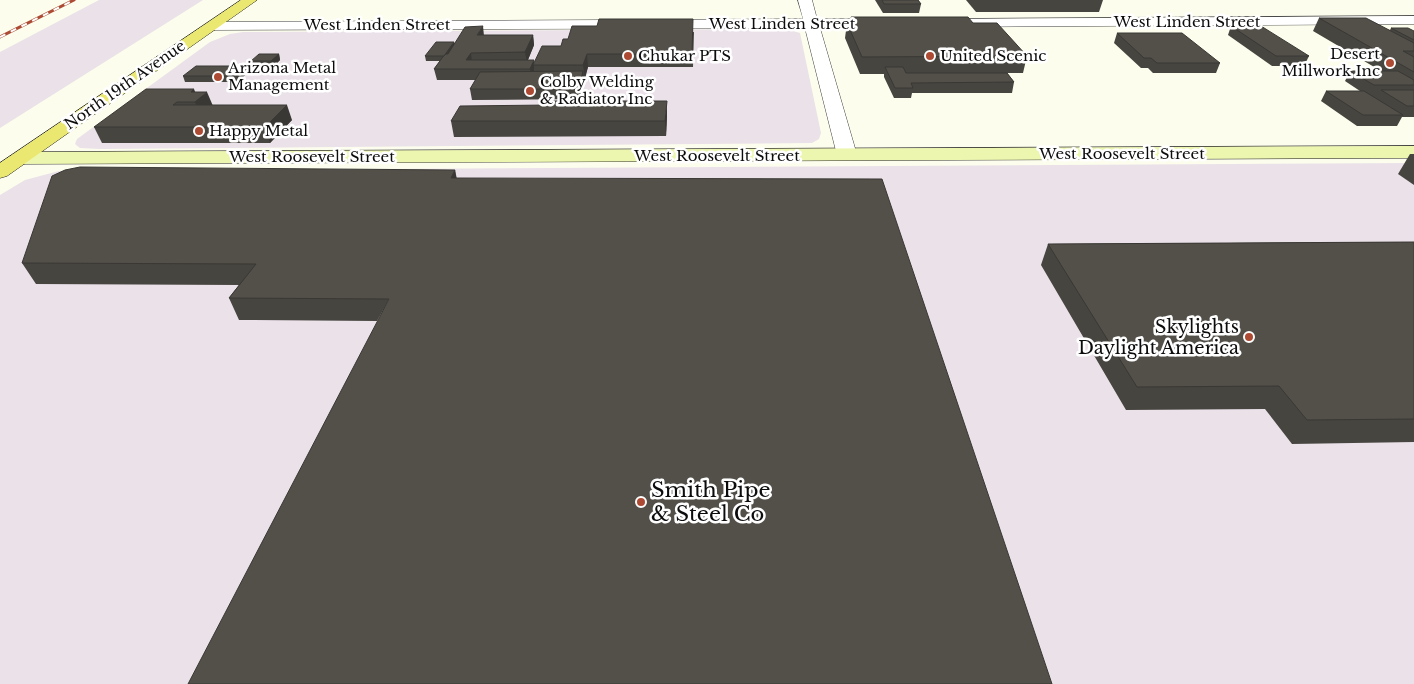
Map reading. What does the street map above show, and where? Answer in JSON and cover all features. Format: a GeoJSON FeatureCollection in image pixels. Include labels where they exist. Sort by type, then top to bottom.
{"type":"FeatureCollection","features":[{"type":"Feature","properties":{"kind":"main road","name":"North 19th Avenue"},"geometry":{"type":"LineString","coordinates":[[0,172],[250,0]]}},
{"type":"Feature","properties":{"kind":"street"},"geometry":{"type":"LineString","coordinates":[[805,0],[848,155]]}},
{"type":"Feature","properties":{"kind":"street"},"geometry":{"type":"LineString","coordinates":[[1383,7],[1413,21]]}},
{"type":"Feature","properties":{"kind":"street","name":"West Linden Street"},"geometry":{"type":"LineString","coordinates":[[921,23],[1413,21]]}},
{"type":"Feature","properties":{"kind":"street","name":"West Linden Street"},"geometry":{"type":"LineString","coordinates":[[210,26],[901,23]]}},
{"type":"Feature","properties":{"kind":"street","name":"West Roosevelt Street"},"geometry":{"type":"LineString","coordinates":[[20,158],[1414,152]]}},
{"type":"Feature","properties":{"kind":"shaded area"},"geometry":{"type":"Polygon","coordinates":[[[99,0],[203,0],[0,128],[0,52],[99,0]]]}},
{"type":"Feature","properties":{"kind":"shaded area"},"geometry":{"type":"Polygon","coordinates":[[[786,29],[800,33],[821,133],[819,139],[812,143],[100,149],[80,148],[75,144],[77,139],[210,42],[230,34],[243,32],[786,29]]]}},
{"type":"Feature","properties":{"kind":"shaded area"},"geometry":{"type":"Polygon","coordinates":[[[1414,163],[1414,684],[0,684],[0,195],[25,180],[59,171],[1414,163]]]}},
{"type":"Feature","properties":{"kind":"building"},"geometry":{"type":"Polygon","coordinates":[[[882,0],[918,0],[921,4],[884,4],[882,0]]]}},
{"type":"Feature","properties":{"kind":"building"},"geometry":{"type":"Polygon","coordinates":[[[851,17],[968,17],[973,23],[997,23],[1027,56],[862,57],[847,23],[853,23],[851,17]]]}},
{"type":"Feature","properties":{"kind":"building"},"geometry":{"type":"Polygon","coordinates":[[[1319,18],[1366,18],[1414,43],[1414,51],[1403,51],[1414,57],[1414,72],[1319,18]]]}},
{"type":"Feature","properties":{"kind":"building"},"geometry":{"type":"Polygon","coordinates":[[[599,19],[693,19],[692,54],[587,54],[583,65],[533,65],[542,46],[561,46],[563,39],[568,39],[572,26],[597,26],[599,19]]]}},
{"type":"Feature","properties":{"kind":"building"},"geometry":{"type":"Polygon","coordinates":[[[483,26],[477,35],[533,35],[525,52],[471,53],[466,60],[534,60],[530,69],[434,69],[445,54],[448,54],[465,27],[483,26]]]}},
{"type":"Feature","properties":{"kind":"building"},"geometry":{"type":"Polygon","coordinates":[[[1231,26],[1261,26],[1309,56],[1276,56],[1231,26]]]}},
{"type":"Feature","properties":{"kind":"building"},"geometry":{"type":"Polygon","coordinates":[[[1391,28],[1408,28],[1414,31],[1414,40],[1391,28]]]}},
{"type":"Feature","properties":{"kind":"building"},"geometry":{"type":"Polygon","coordinates":[[[1117,33],[1182,33],[1220,63],[1157,63],[1151,58],[1144,58],[1117,33]]]}},
{"type":"Feature","properties":{"kind":"building"},"geometry":{"type":"Polygon","coordinates":[[[436,42],[454,42],[444,56],[425,56],[436,42]]]}},
{"type":"Feature","properties":{"kind":"building"},"geometry":{"type":"Polygon","coordinates":[[[259,54],[279,54],[271,61],[251,61],[259,54]]]}},
{"type":"Feature","properties":{"kind":"building"},"geometry":{"type":"Polygon","coordinates":[[[196,66],[247,66],[236,76],[183,76],[196,66]]]}},
{"type":"Feature","properties":{"kind":"building"},"geometry":{"type":"Polygon","coordinates":[[[885,67],[903,67],[906,73],[1007,73],[1014,82],[911,83],[913,88],[895,88],[885,67]]]}},
{"type":"Feature","properties":{"kind":"building"},"geometry":{"type":"Polygon","coordinates":[[[583,71],[579,89],[470,89],[480,72],[583,71]]]}},
{"type":"Feature","properties":{"kind":"building"},"geometry":{"type":"Polygon","coordinates":[[[1350,71],[1398,71],[1414,80],[1414,85],[1374,85],[1350,71]]]}},
{"type":"Feature","properties":{"kind":"building"},"geometry":{"type":"Polygon","coordinates":[[[146,89],[194,89],[191,92],[207,92],[195,102],[177,102],[173,105],[287,105],[265,127],[94,127],[146,89]]]}},
{"type":"Feature","properties":{"kind":"building"},"geometry":{"type":"Polygon","coordinates":[[[1381,90],[1414,90],[1414,106],[1407,106],[1381,90]]]}},
{"type":"Feature","properties":{"kind":"building"},"geometry":{"type":"Polygon","coordinates":[[[1326,91],[1364,91],[1403,115],[1363,115],[1326,91]]]}},
{"type":"Feature","properties":{"kind":"building"},"geometry":{"type":"Polygon","coordinates":[[[551,101],[667,101],[665,121],[451,121],[460,106],[550,105],[551,101]]]}},
{"type":"Feature","properties":{"kind":"building","name":"Smith Pipe & Steel Co"},"geometry":{"type":"Polygon","coordinates":[[[80,167],[455,170],[451,178],[882,179],[1052,684],[188,684],[389,299],[229,298],[256,264],[22,263],[52,176],[65,170],[80,167]]]}},
{"type":"Feature","properties":{"kind":"building","name":"Skylights Daylight America"},"geometry":{"type":"Polygon","coordinates":[[[1414,242],[1414,419],[1307,420],[1279,386],[1137,387],[1048,244],[1414,242]]]}},
{"type":"Feature","properties":{"kind":"railway"},"geometry":{"type":"LineString","coordinates":[[0,37],[74,0]]}},
{"type":"Feature","properties":{"kind":"place","name":"Chukar PTS"},"geometry":{"type":"Point","coordinates":[628,56]}},
{"type":"Feature","properties":{"kind":"place","name":"United Scenic"},"geometry":{"type":"Point","coordinates":[930,56]}},
{"type":"Feature","properties":{"kind":"place","name":"Desert Millwork Inc"},"geometry":{"type":"Point","coordinates":[1390,63]}},
{"type":"Feature","properties":{"kind":"place","name":"Arizona Metal Management"},"geometry":{"type":"Point","coordinates":[218,77]}},
{"type":"Feature","properties":{"kind":"place","name":"Colby Welding & Radiator Inc"},"geometry":{"type":"Point","coordinates":[530,91]}},
{"type":"Feature","properties":{"kind":"place","name":"Happy Metal"},"geometry":{"type":"Point","coordinates":[199,131]}},
{"type":"Feature","properties":{"kind":"place","name":"Skylights Daylight America"},"geometry":{"type":"Point","coordinates":[1249,337]}},
{"type":"Feature","properties":{"kind":"place","name":"Smith Pipe & Steel Co"},"geometry":{"type":"Point","coordinates":[641,502]}}]}
